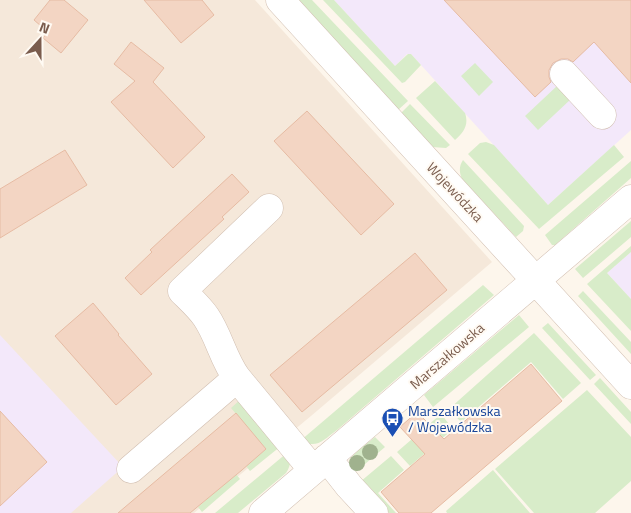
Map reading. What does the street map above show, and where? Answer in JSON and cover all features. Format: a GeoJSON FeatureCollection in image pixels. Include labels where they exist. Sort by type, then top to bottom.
{"type":"FeatureCollection","features":[{"type":"Feature","properties":{"kind":"street","name":"Wojewódzka"},"geometry":{"type":"LineString","coordinates":[[280,0],[631,385]]}},
{"type":"Feature","properties":{"kind":"street"},"geometry":{"type":"LineString","coordinates":[[564,74],[602,115]]}},
{"type":"Feature","properties":{"kind":"street","name":"Marszałkowska"},"geometry":{"type":"LineString","coordinates":[[263,513],[631,199]]}},
{"type":"Feature","properties":{"kind":"street"},"geometry":{"type":"LineString","coordinates":[[269,208],[182,291],[206,317],[218,339],[229,366],[237,378],[320,464],[349,486],[374,513]]}},
{"type":"Feature","properties":{"kind":"street"},"geometry":{"type":"LineString","coordinates":[[131,468],[237,378]]}},
{"type":"Feature","properties":{"kind":"shaded area"},"geometry":{"type":"Polygon","coordinates":[[[0,0],[255,0],[492,262],[194,513],[0,513],[0,0]]]}},
{"type":"Feature","properties":{"kind":"shaded area"},"geometry":{"type":"Polygon","coordinates":[[[334,0],[631,0],[631,130],[548,205],[411,54],[407,54],[395,66],[334,0]]]}},
{"type":"Feature","properties":{"kind":"shaded area"},"geometry":{"type":"Polygon","coordinates":[[[631,252],[631,299],[607,273],[631,252]]]}},
{"type":"Feature","properties":{"kind":"shaded area"},"geometry":{"type":"Polygon","coordinates":[[[0,335],[123,467],[71,513],[0,513],[0,335]]]}},
{"type":"Feature","properties":{"kind":"green space"},"geometry":{"type":"Polygon","coordinates":[[[296,0],[312,0],[408,101],[398,110],[296,0]]]}},
{"type":"Feature","properties":{"kind":"green space"},"geometry":{"type":"Polygon","coordinates":[[[323,0],[334,0],[395,66],[408,54],[411,54],[421,65],[402,83],[323,0]]]}},
{"type":"Feature","properties":{"kind":"green space"},"geometry":{"type":"Polygon","coordinates":[[[475,63],[493,82],[479,96],[461,76],[475,63]]]}},
{"type":"Feature","properties":{"kind":"green space"},"geometry":{"type":"Polygon","coordinates":[[[435,81],[465,113],[465,128],[455,140],[416,98],[435,81]]]}},
{"type":"Feature","properties":{"kind":"green space"},"geometry":{"type":"Polygon","coordinates":[[[558,85],[571,99],[538,130],[525,116],[558,85]]]}},
{"type":"Feature","properties":{"kind":"green space"},"geometry":{"type":"Polygon","coordinates":[[[410,104],[450,145],[446,148],[432,147],[401,113],[410,104]]]}},
{"type":"Feature","properties":{"kind":"green space"},"geometry":{"type":"Polygon","coordinates":[[[486,142],[494,145],[548,205],[614,145],[624,157],[539,229],[468,154],[480,143],[486,142]]]}},
{"type":"Feature","properties":{"kind":"green space"},"geometry":{"type":"Polygon","coordinates":[[[463,160],[524,226],[523,231],[516,237],[462,179],[460,169],[463,160]]]}},
{"type":"Feature","properties":{"kind":"green space"},"geometry":{"type":"Polygon","coordinates":[[[631,161],[631,178],[555,245],[552,245],[545,235],[631,161]]]}},
{"type":"Feature","properties":{"kind":"green space"},"geometry":{"type":"Polygon","coordinates":[[[631,221],[631,237],[583,278],[575,269],[631,221]]]}},
{"type":"Feature","properties":{"kind":"green space"},"geometry":{"type":"Polygon","coordinates":[[[631,246],[631,252],[607,273],[631,299],[631,331],[587,284],[631,246]]]}},
{"type":"Feature","properties":{"kind":"green space"},"geometry":{"type":"Polygon","coordinates":[[[483,285],[494,295],[337,430],[316,444],[300,441],[483,285]]]}},
{"type":"Feature","properties":{"kind":"green space"},"geometry":{"type":"Polygon","coordinates":[[[583,291],[631,342],[631,354],[578,296],[583,291]]]}},
{"type":"Feature","properties":{"kind":"green space"},"geometry":{"type":"Polygon","coordinates":[[[519,315],[529,327],[433,407],[424,395],[519,315]]]}},
{"type":"Feature","properties":{"kind":"green space"},"geometry":{"type":"Polygon","coordinates":[[[548,323],[596,375],[590,380],[542,328],[548,323]]]}},
{"type":"Feature","properties":{"kind":"green space"},"geometry":{"type":"Polygon","coordinates":[[[534,333],[581,383],[563,399],[531,362],[461,422],[449,409],[534,333]]]}},
{"type":"Feature","properties":{"kind":"green space"},"geometry":{"type":"Polygon","coordinates":[[[600,378],[631,412],[631,424],[594,384],[600,378]]]}},
{"type":"Feature","properties":{"kind":"green space"},"geometry":{"type":"Polygon","coordinates":[[[587,390],[631,437],[631,481],[595,513],[534,513],[495,469],[587,390]]]}},
{"type":"Feature","properties":{"kind":"green space"},"geometry":{"type":"Polygon","coordinates":[[[241,399],[281,446],[250,471],[246,466],[266,449],[231,408],[241,399]]]}},
{"type":"Feature","properties":{"kind":"green space"},"geometry":{"type":"Polygon","coordinates":[[[441,414],[453,429],[410,466],[397,452],[441,414]]]}},
{"type":"Feature","properties":{"kind":"green space"},"geometry":{"type":"Polygon","coordinates":[[[375,437],[385,447],[351,476],[349,469],[352,458],[375,437]]]}},
{"type":"Feature","properties":{"kind":"green space"},"geometry":{"type":"Polygon","coordinates":[[[288,452],[290,463],[286,473],[238,513],[215,513],[288,452]]]}},
{"type":"Feature","properties":{"kind":"green space"},"geometry":{"type":"Polygon","coordinates":[[[391,456],[404,470],[378,493],[396,513],[389,513],[360,482],[391,456]]]}},
{"type":"Feature","properties":{"kind":"green space"},"geometry":{"type":"Polygon","coordinates":[[[493,470],[530,513],[447,513],[446,511],[493,470]]]}},
{"type":"Feature","properties":{"kind":"green space"},"geometry":{"type":"Polygon","coordinates":[[[236,474],[240,479],[202,512],[198,507],[236,474]]]}},
{"type":"Feature","properties":{"kind":"building"},"geometry":{"type":"Polygon","coordinates":[[[50,0],[64,0],[88,20],[61,53],[43,38],[48,32],[34,20],[50,0]]]}},
{"type":"Feature","properties":{"kind":"building"},"geometry":{"type":"Polygon","coordinates":[[[144,0],[202,0],[214,15],[181,43],[144,0]]]}},
{"type":"Feature","properties":{"kind":"building"},"geometry":{"type":"Polygon","coordinates":[[[444,0],[631,0],[631,83],[594,42],[573,62],[568,59],[561,59],[553,63],[549,70],[551,82],[535,97],[444,0]]]}},
{"type":"Feature","properties":{"kind":"building"},"geometry":{"type":"Polygon","coordinates":[[[131,42],[164,68],[153,82],[205,137],[173,168],[111,102],[135,81],[114,64],[131,42]]]}},
{"type":"Feature","properties":{"kind":"building"},"geometry":{"type":"Polygon","coordinates":[[[307,111],[394,204],[361,235],[274,141],[307,111]]]}},
{"type":"Feature","properties":{"kind":"building"},"geometry":{"type":"Polygon","coordinates":[[[65,150],[87,185],[0,238],[0,189],[65,150]]]}},
{"type":"Feature","properties":{"kind":"building"},"geometry":{"type":"Polygon","coordinates":[[[232,174],[249,192],[222,217],[224,219],[141,295],[125,278],[152,252],[150,250],[232,174]]]}},
{"type":"Feature","properties":{"kind":"building"},"geometry":{"type":"Polygon","coordinates":[[[415,253],[447,290],[302,412],[270,375],[415,253]]]}},
{"type":"Feature","properties":{"kind":"building"},"geometry":{"type":"Polygon","coordinates":[[[93,303],[152,374],[116,405],[55,336],[93,303]]]}},
{"type":"Feature","properties":{"kind":"building"},"geometry":{"type":"Polygon","coordinates":[[[531,364],[562,401],[431,513],[399,513],[381,492],[425,454],[400,427],[417,412],[444,439],[531,364]]]}},
{"type":"Feature","properties":{"kind":"building"},"geometry":{"type":"Polygon","coordinates":[[[0,411],[47,462],[0,506],[0,411]]]}},
{"type":"Feature","properties":{"kind":"building"},"geometry":{"type":"Polygon","coordinates":[[[236,413],[266,449],[242,470],[190,513],[118,513],[236,413]]]}},
{"type":"Feature","properties":{"kind":"place","name":"Marszałkowska / Wojewódzka"},"geometry":{"type":"Point","coordinates":[392,438]}}]}
